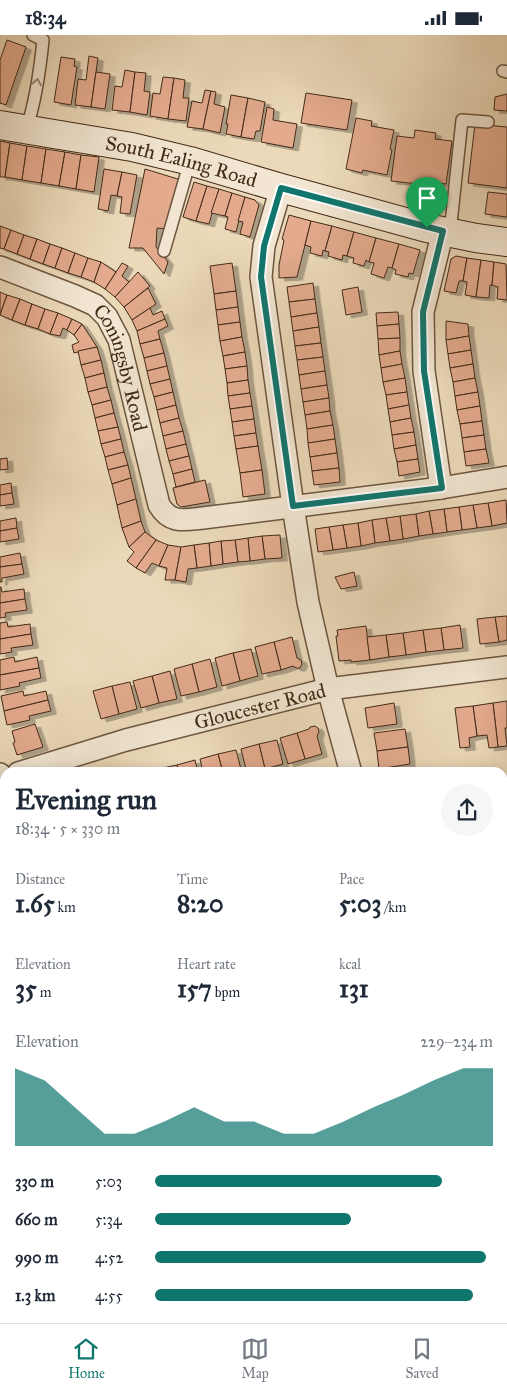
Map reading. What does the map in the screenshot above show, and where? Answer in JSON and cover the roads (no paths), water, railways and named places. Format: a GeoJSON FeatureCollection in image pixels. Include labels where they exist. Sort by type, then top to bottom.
{"type":"FeatureCollection","features":[{"type":"Feature","properties":{"kind":"main road","name":"South Ealing Road"},"geometry":{"type":"LineString","coordinates":[[0,125],[132,147],[190,161],[281,188],[446,232],[507,242]]}},
{"type":"Feature","properties":{"kind":"street"},"geometry":{"type":"LineString","coordinates":[[281,188],[264,246],[261,277],[308,602],[328,689],[349,767]]}},
{"type":"Feature","properties":{"kind":"street"},"geometry":{"type":"LineString","coordinates":[[442,488],[424,371],[423,312],[446,232]]}},
{"type":"Feature","properties":{"kind":"street","name":"Coningsby Road"},"geometry":{"type":"LineString","coordinates":[[0,267],[95,305],[107,317],[119,340],[159,505],[164,513],[171,518],[182,520],[293,506]]}},
{"type":"Feature","properties":{"kind":"street"},"geometry":{"type":"LineString","coordinates":[[293,506],[442,488],[507,477]]}},
{"type":"Feature","properties":{"kind":"street","name":"Gloucester Road"},"geometry":{"type":"LineString","coordinates":[[38,767],[126,740],[328,689],[507,667]]}},
{"type":"Feature","properties":{"kind":"lane"},"geometry":{"type":"LineString","coordinates":[[26,130],[31,116],[43,40],[33,35]]}},
{"type":"Feature","properties":{"kind":"lane"},"geometry":{"type":"LineString","coordinates":[[446,232],[462,119],[488,122]]}},
{"type":"Feature","properties":{"kind":"lane"},"geometry":{"type":"LineString","coordinates":[[164,251],[190,161]]}}]}
